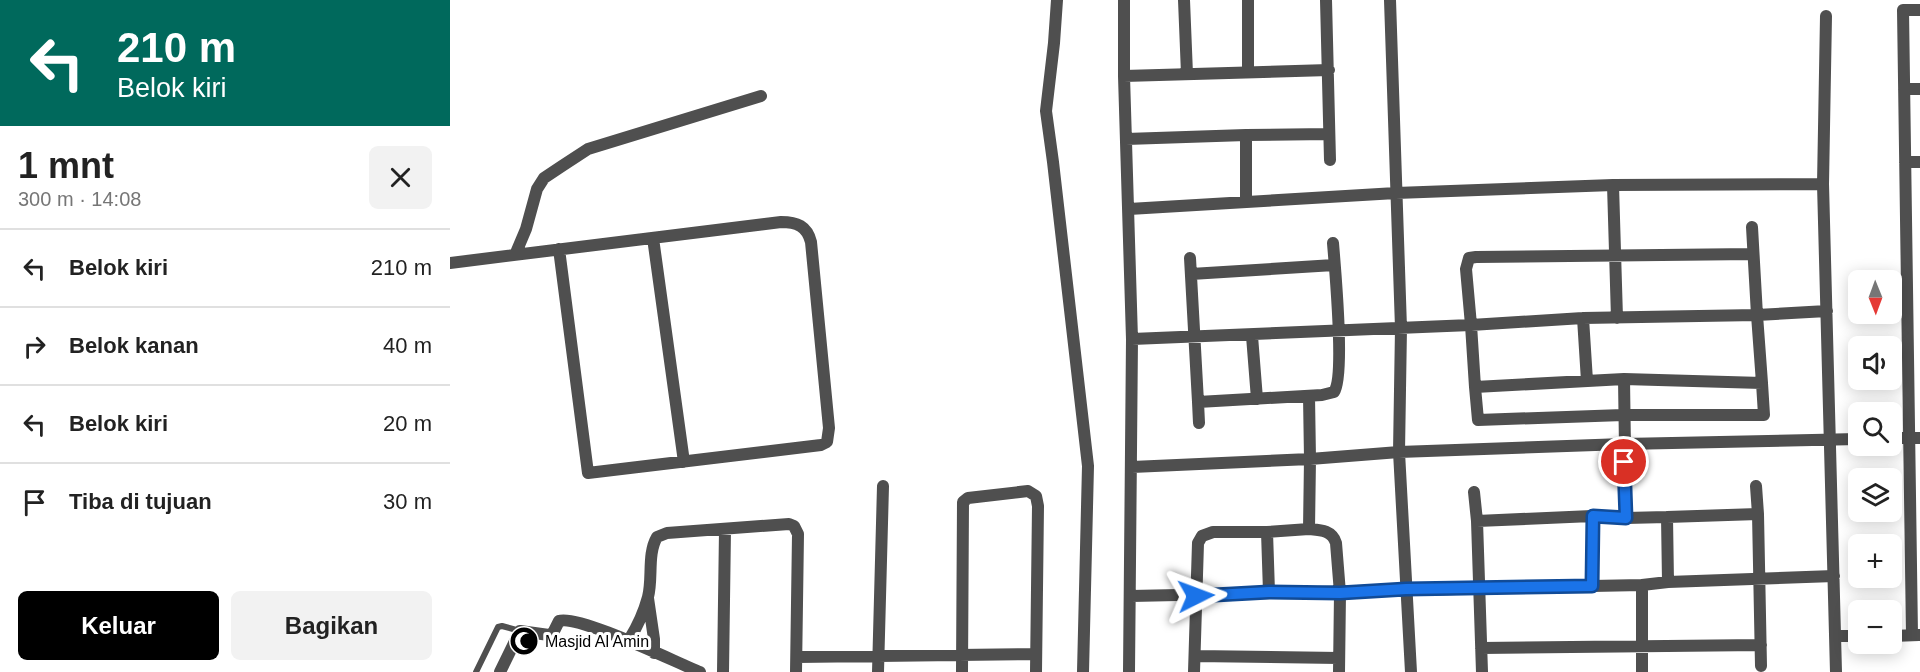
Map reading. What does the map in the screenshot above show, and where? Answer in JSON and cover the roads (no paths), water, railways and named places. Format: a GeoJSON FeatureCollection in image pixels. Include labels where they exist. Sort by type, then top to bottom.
{"type":"FeatureCollection","features":[{"type":"Feature","properties":{"kind":"street"},"geometry":{"type":"LineString","coordinates":[[1057,0],[1047,125],[1088,466],[1083,672]]}},
{"type":"Feature","properties":{"kind":"street"},"geometry":{"type":"LineString","coordinates":[[1124,0],[1132,339],[1129,672]]}},
{"type":"Feature","properties":{"kind":"street"},"geometry":{"type":"LineString","coordinates":[[1184,0],[1188,74]]}},
{"type":"Feature","properties":{"kind":"street"},"geometry":{"type":"LineString","coordinates":[[1248,0],[1248,71]]}},
{"type":"Feature","properties":{"kind":"street"},"geometry":{"type":"LineString","coordinates":[[1326,0],[1330,160]]}},
{"type":"Feature","properties":{"kind":"street"},"geometry":{"type":"LineString","coordinates":[[1390,0],[1401,328],[1399,452],[1411,672]]}},
{"type":"Feature","properties":{"kind":"street"},"geometry":{"type":"LineString","coordinates":[[1916,635],[1914,361],[1907,296],[1903,10],[1920,10]]}},
{"type":"Feature","properties":{"kind":"street"},"geometry":{"type":"LineString","coordinates":[[1826,16],[1823,184],[1836,672]]}},
{"type":"Feature","properties":{"kind":"street"},"geometry":{"type":"LineString","coordinates":[[1124,76],[1329,70]]}},
{"type":"Feature","properties":{"kind":"street"},"geometry":{"type":"LineString","coordinates":[[1904,89],[1920,89]]}},
{"type":"Feature","properties":{"kind":"street"},"geometry":{"type":"LineString","coordinates":[[515,255],[526,229],[537,189],[544,178],[562,165],[588,149],[761,96]]}},
{"type":"Feature","properties":{"kind":"street"},"geometry":{"type":"LineString","coordinates":[[1126,139],[1329,134]]}},
{"type":"Feature","properties":{"kind":"street"},"geometry":{"type":"LineString","coordinates":[[1246,135],[1246,202]]}},
{"type":"Feature","properties":{"kind":"street"},"geometry":{"type":"LineString","coordinates":[[1905,162],[1920,162]]}},
{"type":"Feature","properties":{"kind":"street"},"geometry":{"type":"LineString","coordinates":[[1129,209],[1396,193],[1613,185],[1823,184]]}},
{"type":"Feature","properties":{"kind":"street"},"geometry":{"type":"LineString","coordinates":[[1613,185],[1617,318]]}},
{"type":"Feature","properties":{"kind":"street"},"geometry":{"type":"LineString","coordinates":[[450,262],[782,222],[801,225],[809,234],[811,242],[829,428],[827,442],[821,445],[588,473],[559,249]]}},
{"type":"Feature","properties":{"kind":"street"},"geometry":{"type":"LineString","coordinates":[[1752,227],[1764,415],[1623,415],[1479,425],[1466,269],[1469,258],[1753,254]]}},
{"type":"Feature","properties":{"kind":"street"},"geometry":{"type":"LineString","coordinates":[[1906,227],[1920,227]]}},
{"type":"Feature","properties":{"kind":"street"},"geometry":{"type":"LineString","coordinates":[[653,238],[684,462]]}},
{"type":"Feature","properties":{"kind":"street"},"geometry":{"type":"LineString","coordinates":[[1198,402],[1309,396],[1331,393],[1338,386],[1338,332],[1333,243]]}},
{"type":"Feature","properties":{"kind":"street"},"geometry":{"type":"LineString","coordinates":[[1190,258],[1199,423]]}},
{"type":"Feature","properties":{"kind":"street"},"geometry":{"type":"LineString","coordinates":[[1191,274],[1334,265]]}},
{"type":"Feature","properties":{"kind":"street"},"geometry":{"type":"LineString","coordinates":[[1907,296],[1920,296]]}},
{"type":"Feature","properties":{"kind":"street"},"geometry":{"type":"LineString","coordinates":[[1132,339],[1338,332],[1583,318],[1757,315],[1827,311]]}},
{"type":"Feature","properties":{"kind":"street"},"geometry":{"type":"LineString","coordinates":[[1583,318],[1587,381]]}},
{"type":"Feature","properties":{"kind":"street"},"geometry":{"type":"LineString","coordinates":[[1252,336],[1257,399]]}},
{"type":"Feature","properties":{"kind":"street"},"geometry":{"type":"LineString","coordinates":[[1475,387],[1624,379],[1762,383]]}},
{"type":"Feature","properties":{"kind":"street"},"geometry":{"type":"LineString","coordinates":[[1624,379],[1626,518]]}},
{"type":"Feature","properties":{"kind":"street"},"geometry":{"type":"LineString","coordinates":[[1309,396],[1309,529]]}},
{"type":"Feature","properties":{"kind":"street"},"geometry":{"type":"LineString","coordinates":[[1132,467],[1310,459],[1399,452],[1848,439]]}},
{"type":"Feature","properties":{"kind":"street"},"geometry":{"type":"LineString","coordinates":[[878,672],[883,486]]}},
{"type":"Feature","properties":{"kind":"street"},"geometry":{"type":"LineString","coordinates":[[1756,486],[1761,666]]}},
{"type":"Feature","properties":{"kind":"street"},"geometry":{"type":"LineString","coordinates":[[962,672],[963,502],[968,498],[1028,491],[1036,496],[1038,506],[1036,672]]}},
{"type":"Feature","properties":{"kind":"street"},"geometry":{"type":"LineString","coordinates":[[1474,492],[1482,672]]}},
{"type":"Feature","properties":{"kind":"street"},"geometry":{"type":"LineString","coordinates":[[1477,521],[1593,516],[1626,518],[1758,514]]}},
{"type":"Feature","properties":{"kind":"street"},"geometry":{"type":"LineString","coordinates":[[1592,586],[1593,516]]}},
{"type":"Feature","properties":{"kind":"street"},"geometry":{"type":"LineString","coordinates":[[1666,517],[1668,582]]}},
{"type":"Feature","properties":{"kind":"street"},"geometry":{"type":"LineString","coordinates":[[654,653],[648,596],[653,546],[657,537],[667,534],[784,523],[794,526],[798,534],[796,672]]}},
{"type":"Feature","properties":{"kind":"street"},"geometry":{"type":"LineString","coordinates":[[1194,672],[1198,543],[1202,536],[1213,532],[1309,529],[1323,530],[1335,538],[1338,551],[1339,672]]}},
{"type":"Feature","properties":{"kind":"street"},"geometry":{"type":"LineString","coordinates":[[723,672],[725,530]]}},
{"type":"Feature","properties":{"kind":"street"},"geometry":{"type":"LineString","coordinates":[[1267,532],[1269,592]]}},
{"type":"Feature","properties":{"kind":"street"},"geometry":{"type":"LineString","coordinates":[[1131,596],[1642,585],[1834,576]]}},
{"type":"Feature","properties":{"kind":"street"},"geometry":{"type":"LineString","coordinates":[[1642,585],[1642,672]]}},
{"type":"Feature","properties":{"kind":"street"},"geometry":{"type":"LineString","coordinates":[[629,640],[648,596]]}},
{"type":"Feature","properties":{"kind":"street"},"geometry":{"type":"LineString","coordinates":[[500,672],[520,631],[549,635],[553,633],[560,620],[570,620],[629,640],[700,672]]}},
{"type":"Feature","properties":{"kind":"street"},"geometry":{"type":"LineString","coordinates":[[1835,636],[1848,636]]}},
{"type":"Feature","properties":{"kind":"street"},"geometry":{"type":"LineString","coordinates":[[1481,648],[1761,645]]}},
{"type":"Feature","properties":{"kind":"street"},"geometry":{"type":"LineString","coordinates":[[797,657],[1035,654]]}},
{"type":"Feature","properties":{"kind":"street"},"geometry":{"type":"LineString","coordinates":[[1195,656],[1339,658]]}},
{"type":"Feature","properties":{"kind":"lane"},"geometry":{"type":"LineString","coordinates":[[476,672],[498,627],[520,631]]}},
{"type":"Feature","properties":{"kind":"place","name":"Masjid Al Amin"},"geometry":{"type":"Point","coordinates":[524,641]}}]}
